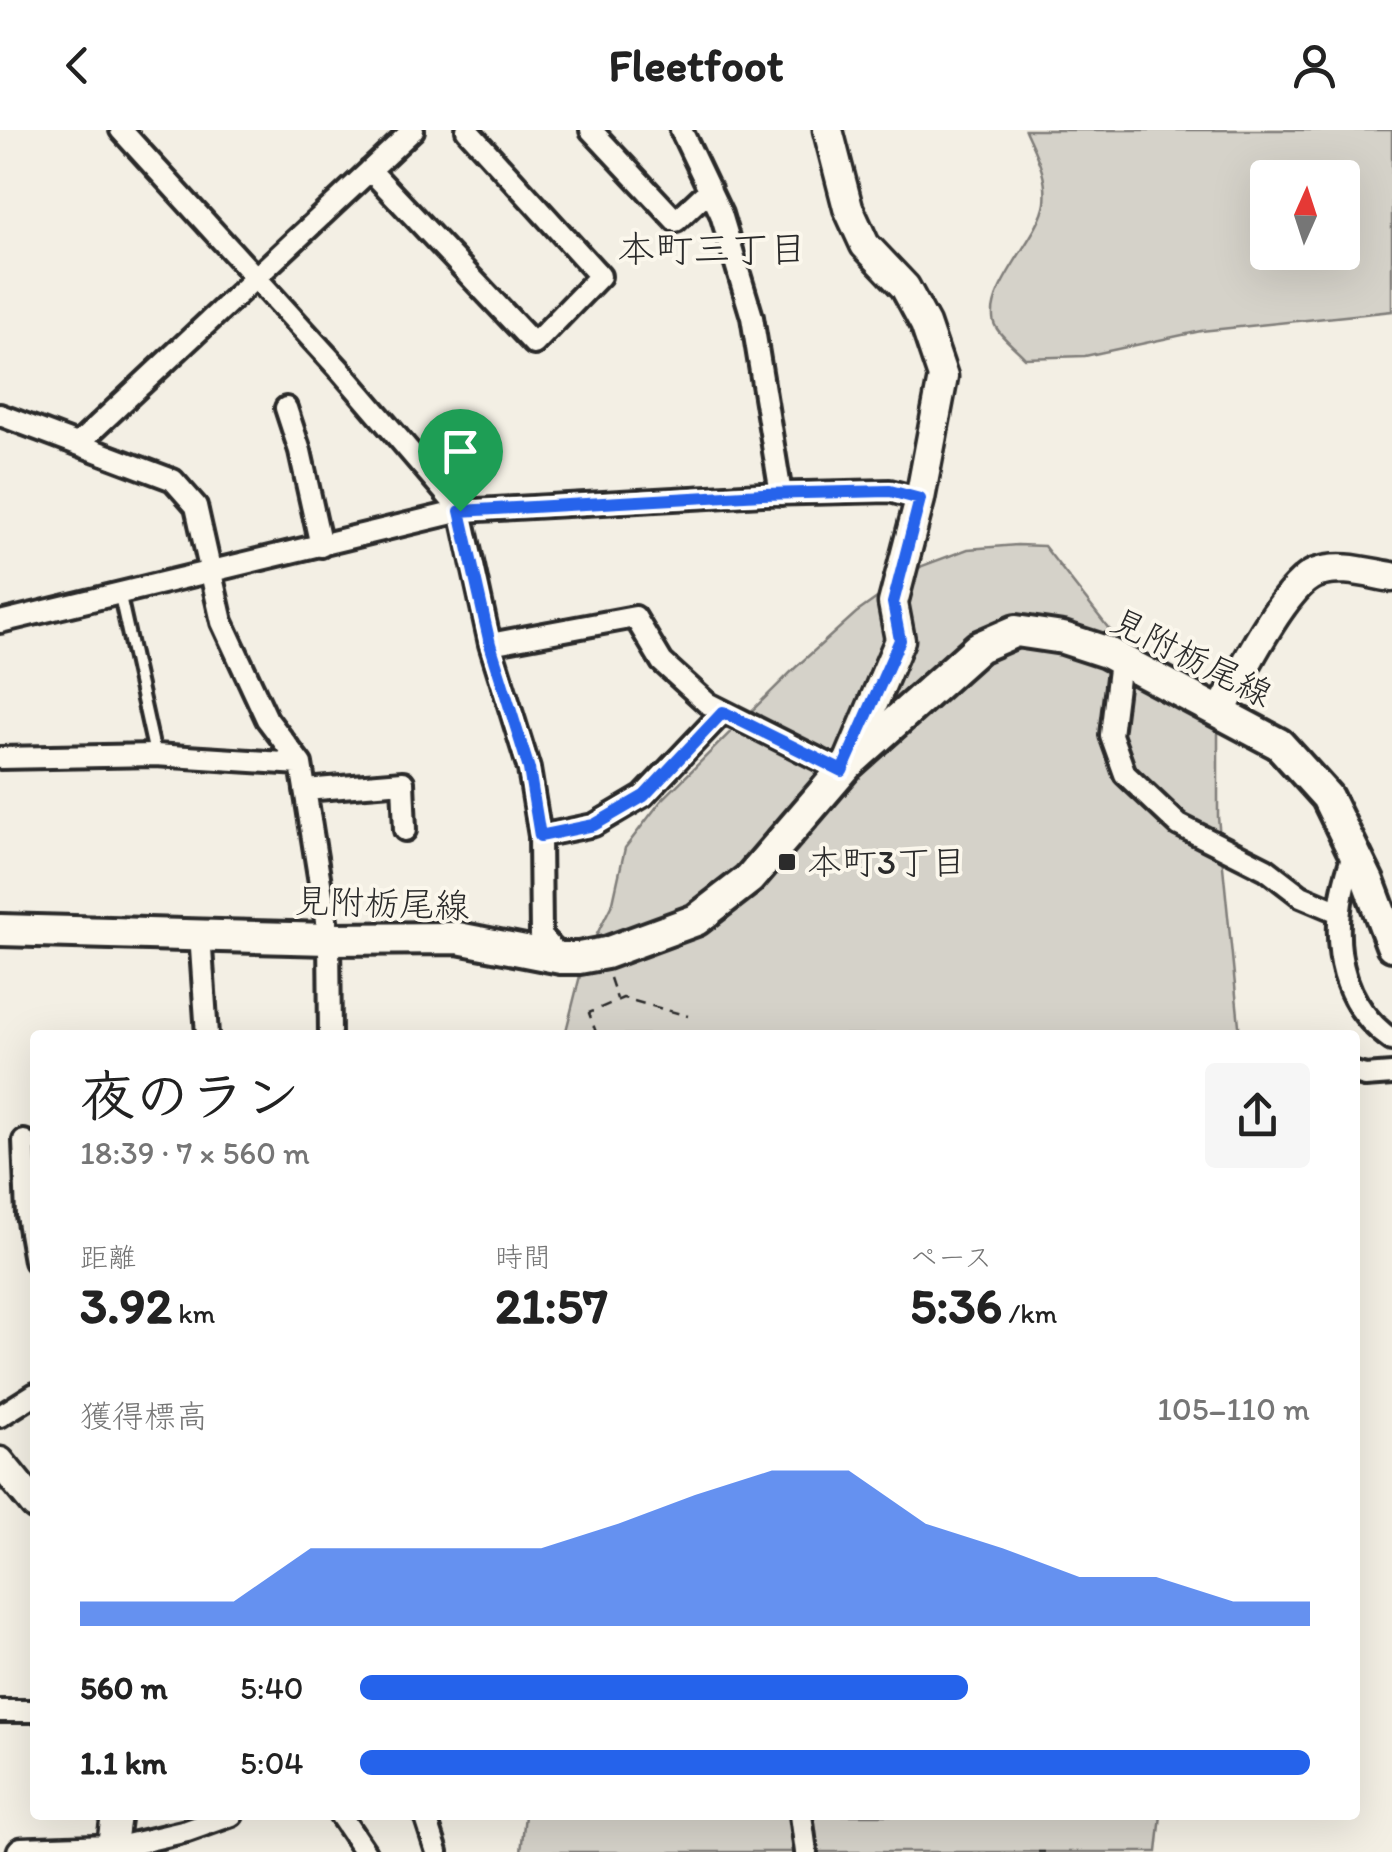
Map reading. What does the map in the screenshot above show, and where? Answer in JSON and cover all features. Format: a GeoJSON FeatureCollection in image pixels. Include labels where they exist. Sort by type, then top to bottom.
{"type":"FeatureCollection","features":[{"type":"Feature","properties":{"kind":"main road","name":"見附栃尾線"},"geometry":{"type":"LineString","coordinates":[[0,930],[329,939],[458,938],[560,958],[606,953],[696,920],[749,879],[845,768],[979,647],[1016,631],[1063,638],[1106,652],[1279,744],[1327,797],[1392,946]]}},
{"type":"Feature","properties":{"kind":"street"},"geometry":{"type":"LineString","coordinates":[[121,130],[340,370],[460,511],[490,644],[529,769],[540,836],[541,936],[560,958]]}},
{"type":"Feature","properties":{"kind":"street"},"geometry":{"type":"LineString","coordinates":[[78,444],[413,130]]}},
{"type":"Feature","properties":{"kind":"street"},"geometry":{"type":"LineString","coordinates":[[370,170],[534,344],[600,276],[467,130]]}},
{"type":"Feature","properties":{"kind":"street"},"geometry":{"type":"LineString","coordinates":[[591,130],[676,221],[710,190]]}},
{"type":"Feature","properties":{"kind":"street"},"geometry":{"type":"LineString","coordinates":[[682,130],[721,214],[752,317],[781,494]]}},
{"type":"Feature","properties":{"kind":"street"},"geometry":{"type":"LineString","coordinates":[[490,644],[635,617],[662,662],[707,703],[845,768],[900,640],[893,603],[920,499],[943,377],[924,324],[905,287],[865,245],[848,208],[828,130]]}},
{"type":"Feature","properties":{"kind":"street"},"geometry":{"type":"LineString","coordinates":[[286,408],[321,546]]}},
{"type":"Feature","properties":{"kind":"street"},"geometry":{"type":"LineString","coordinates":[[0,414],[173,480],[196,506],[222,622],[266,719],[301,764],[329,939],[330,1030]]}},
{"type":"Feature","properties":{"kind":"street"},"geometry":{"type":"LineString","coordinates":[[0,622],[460,511],[890,491],[920,499]]}},
{"type":"Feature","properties":{"kind":"street"},"geometry":{"type":"LineString","coordinates":[[1220,711],[1292,590],[1315,573],[1343,568],[1392,576]]}},
{"type":"Feature","properties":{"kind":"street"},"geometry":{"type":"LineString","coordinates":[[1120,661],[1111,735],[1125,774],[1179,826],[1266,869],[1301,896],[1339,912]]}},
{"type":"Feature","properties":{"kind":"street"},"geometry":{"type":"LineString","coordinates":[[540,836],[594,825],[644,796],[723,712]]}},
{"type":"Feature","properties":{"kind":"street"},"geometry":{"type":"LineString","coordinates":[[0,758],[155,756],[301,764]]}},
{"type":"Feature","properties":{"kind":"street"},"geometry":{"type":"LineString","coordinates":[[305,790],[403,782],[405,830]]}},
{"type":"Feature","properties":{"kind":"street"},"geometry":{"type":"LineString","coordinates":[[1354,852],[1342,887],[1339,952],[1347,985],[1358,1007],[1373,1027],[1392,1040]]}},
{"type":"Feature","properties":{"kind":"street"},"geometry":{"type":"LineString","coordinates":[[200,934],[207,1030]]}},
{"type":"Feature","properties":{"kind":"street"},"geometry":{"type":"LineString","coordinates":[[1360,1074],[1392,1074]]}},
{"type":"Feature","properties":{"kind":"street"},"geometry":{"type":"LineString","coordinates":[[0,1140],[29,1141],[30,1233]]}},
{"type":"Feature","properties":{"kind":"street"},"geometry":{"type":"LineString","coordinates":[[0,1416],[30,1397]]}},
{"type":"Feature","properties":{"kind":"street"},"geometry":{"type":"LineString","coordinates":[[0,1462],[30,1499]]}},
{"type":"Feature","properties":{"kind":"street"},"geometry":{"type":"LineString","coordinates":[[0,1711],[30,1711]]}},
{"type":"Feature","properties":{"kind":"street"},"geometry":{"type":"LineString","coordinates":[[110,1850],[115,1820]]}},
{"type":"Feature","properties":{"kind":"street"},"geometry":{"type":"LineString","coordinates":[[22,1852],[110,1850],[218,1820]]}},
{"type":"Feature","properties":{"kind":"street"},"geometry":{"type":"LineString","coordinates":[[343,1820],[365,1852]]}},
{"type":"Feature","properties":{"kind":"street"},"geometry":{"type":"LineString","coordinates":[[427,1820],[438,1852]]}},
{"type":"Feature","properties":{"kind":"street"},"geometry":{"type":"LineString","coordinates":[[803,1820],[806,1852]]}},
{"type":"Feature","properties":{"kind":"lane"},"geometry":{"type":"LineString","coordinates":[[120,596],[155,756]]}},
{"type":"Feature","properties":{"kind":"path"},"geometry":{"type":"LineString","coordinates":[[595,1030],[589,1013],[623,998],[688,1016]]}},
{"type":"Feature","properties":{"kind":"path"},"geometry":{"type":"LineString","coordinates":[[1038,1852],[1045,1852]]}},
{"type":"Feature","properties":{"kind":"shaded area"},"geometry":{"type":"Polygon","coordinates":[[[1025,130],[1392,130],[1392,311],[1201,331],[1085,356],[1025,358],[996,328],[993,309],[997,294],[1045,203],[1037,157],[1025,130]]]}},
{"type":"Feature","properties":{"kind":"shaded area"},"geometry":{"type":"Polygon","coordinates":[[[1044,546],[1124,648],[1187,696],[1218,732],[1218,817],[1239,1030],[566,1030],[584,960],[613,902],[625,848],[661,801],[856,613],[922,566],[968,549],[1044,546]]]}},
{"type":"Feature","properties":{"kind":"shaded area"},"geometry":{"type":"Polygon","coordinates":[[[524,1820],[1160,1820],[1157,1852],[521,1852],[524,1820]]]}},
{"type":"Feature","properties":{"kind":"place","name":"本町3丁目"},"geometry":{"type":"Point","coordinates":[787,862]}},
{"type":"Feature","properties":{"kind":"district","name":"本町三丁目"},"geometry":{"type":"Point","coordinates":[712,249]}},
{"type":"Feature","properties":{"kind":"route"},"geometry":{"type":"LineString","coordinates":[[890,491],[920,499],[893,603],[900,640],[847,764],[842,771],[723,712],[644,796],[594,825],[540,836],[529,769],[490,644],[460,511],[762,494],[890,491]]}}]}
